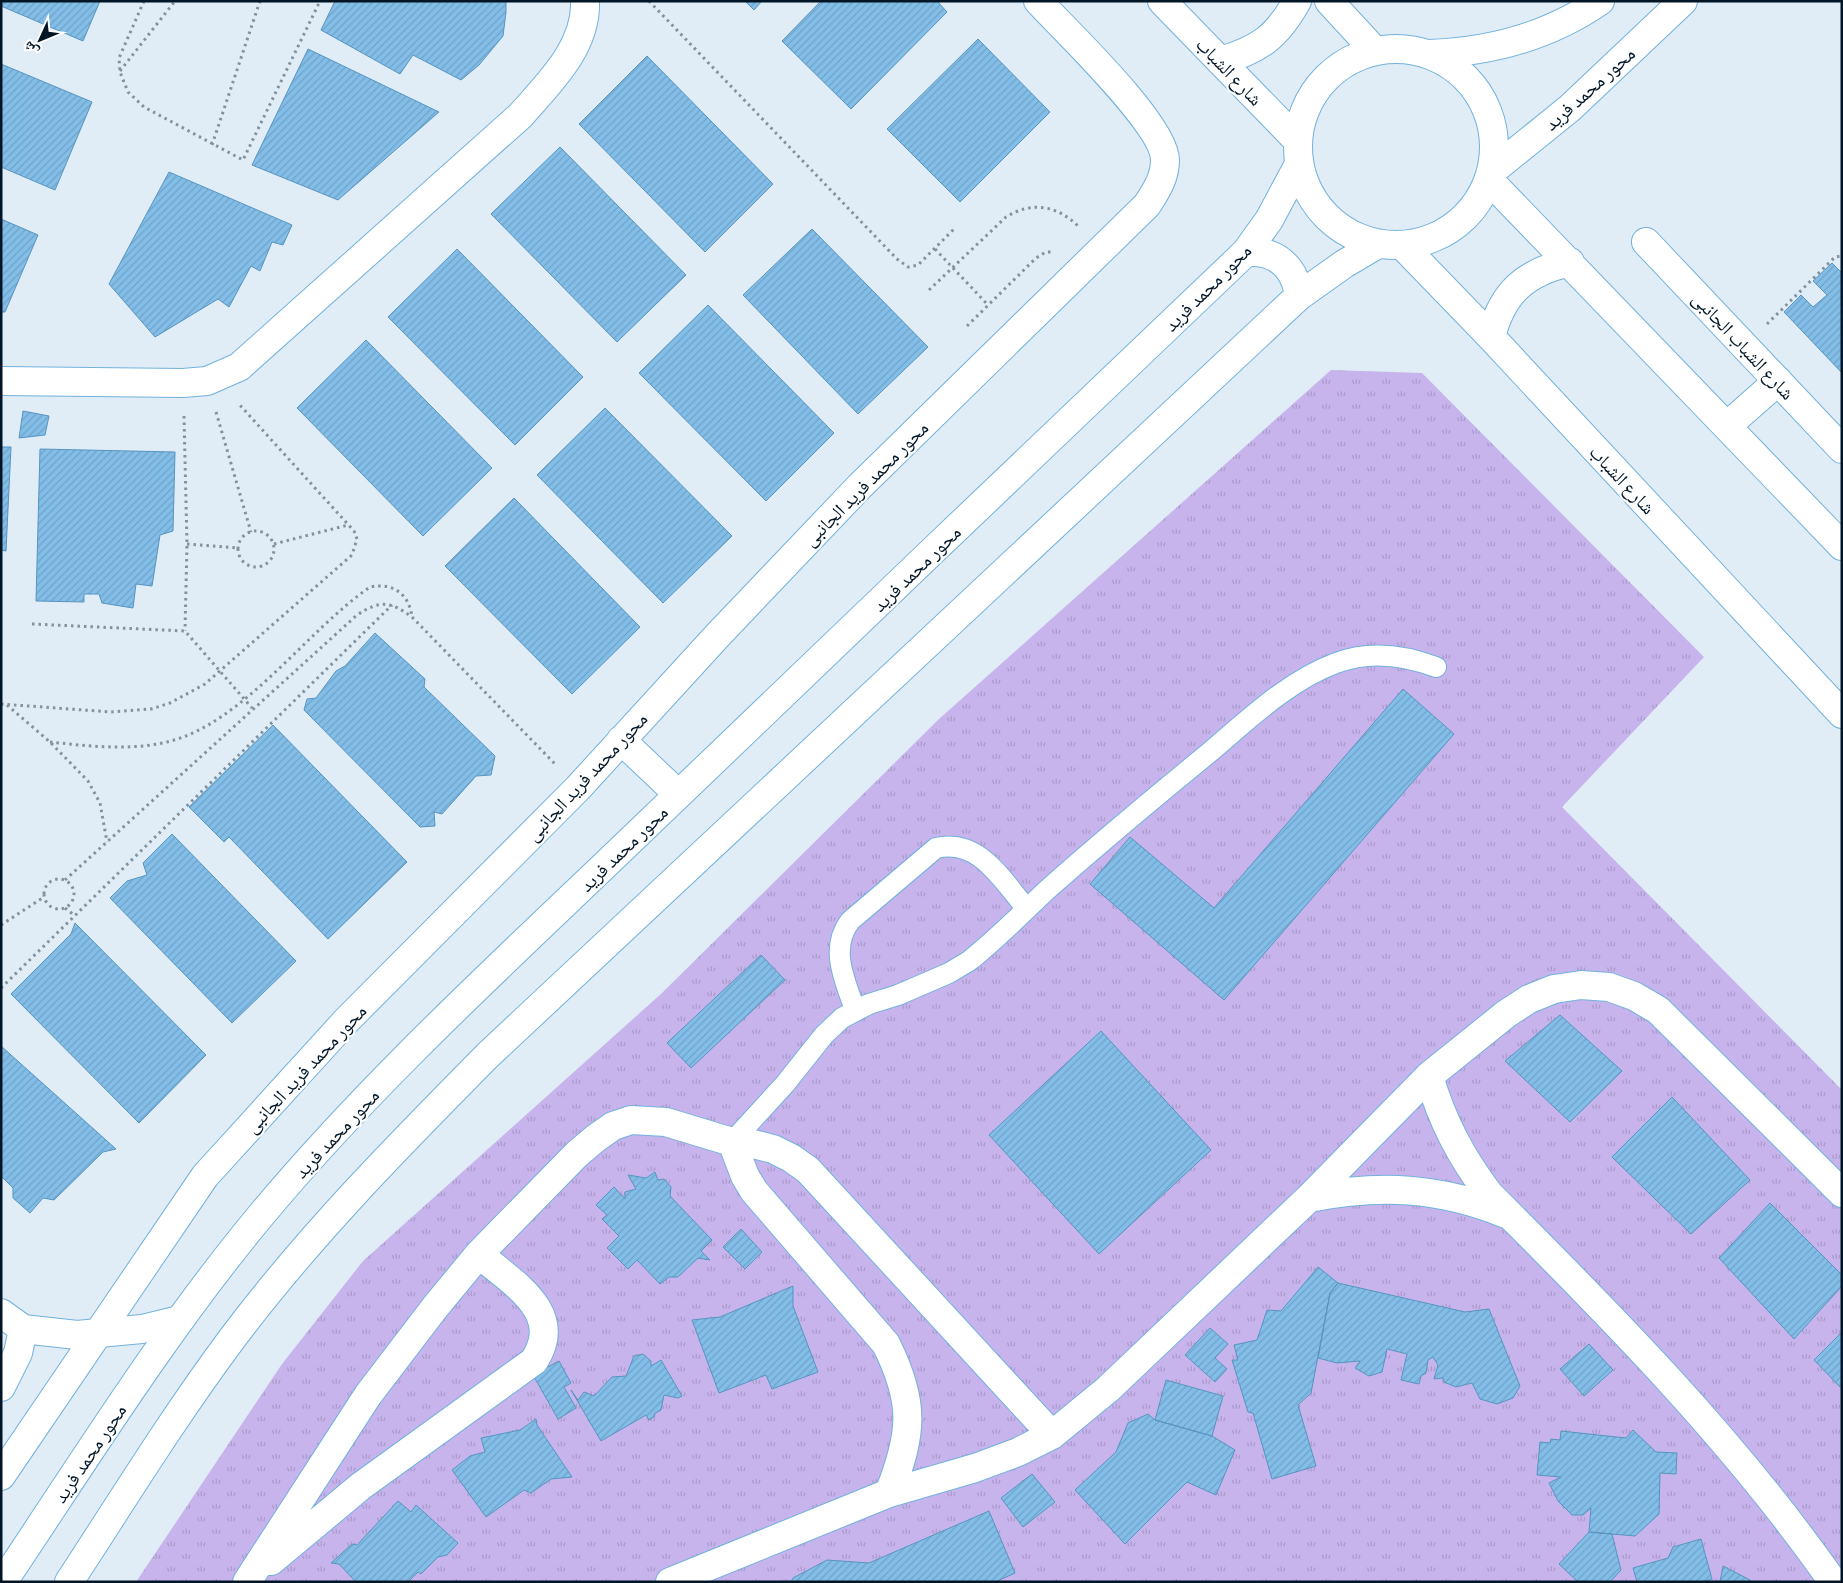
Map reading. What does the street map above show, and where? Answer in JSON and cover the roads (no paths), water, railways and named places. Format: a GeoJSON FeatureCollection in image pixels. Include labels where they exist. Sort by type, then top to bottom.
{"type":"FeatureCollection","features":[{"type":"Feature","properties":{"kind":"street"},"geometry":{"type":"LineString","coordinates":[[1,381],[202,381],[239,367],[521,115],[553,80],[575,46],[585,11],[585,1]]}},
{"type":"Feature","properties":{"kind":"street","name":"محور محمد فريد الجانبى"},"geometry":{"type":"LineString","coordinates":[[1,1476],[205,1176],[346,1021],[578,788],[859,487],[1146,205],[1162,182],[1165,159],[1158,136],[1134,104],[1038,1]]}},
{"type":"Feature","properties":{"kind":"street","name":"شارع الشباب"},"geometry":{"type":"LineString","coordinates":[[1162,1],[1220,61],[1299,152]]}},
{"type":"Feature","properties":{"kind":"street"},"geometry":{"type":"LineString","coordinates":[[1220,61],[1245,54],[1267,41],[1285,22],[1297,1]]}},
{"type":"Feature","properties":{"kind":"street"},"geometry":{"type":"LineString","coordinates":[[1329,1],[1375,51]]}},
{"type":"Feature","properties":{"kind":"street"},"geometry":{"type":"LineString","coordinates":[[1428,54],[1463,53],[1515,42],[1561,24],[1600,1]]}},
{"type":"Feature","properties":{"kind":"street","name":"محور محمد فريد"},"geometry":{"type":"LineString","coordinates":[[1491,176],[1570,108],[1683,1]]}},
{"type":"Feature","properties":{"kind":"street","name":"محور محمد فريد"},"geometry":{"type":"LineString","coordinates":[[2,1579],[180,1320],[262,1214],[344,1123],[446,1018],[1246,252],[1268,220],[1299,152],[1305,110],[1322,82],[1346,63],[1375,51],[1402,49],[1428,54]]}},
{"type":"Feature","properties":{"kind":"street"},"geometry":{"type":"LineString","coordinates":[[69,1582],[155,1450],[231,1340],[309,1244],[394,1149],[496,1048],[1300,296],[1344,264],[1390,245],[1424,242],[1446,232],[1465,219],[1479,201],[1491,176],[1495,147],[1492,123],[1482,100],[1468,81],[1450,65],[1428,54]]}},
{"type":"Feature","properties":{"kind":"street"},"geometry":{"type":"LineString","coordinates":[[1299,152],[1304,180],[1321,210],[1347,232],[1390,245]]}},
{"type":"Feature","properties":{"kind":"street"},"geometry":{"type":"LineString","coordinates":[[1491,176],[1570,262],[1842,546]]}},
{"type":"Feature","properties":{"kind":"street","name":"شارع الشباب الجانبى"},"geometry":{"type":"LineString","coordinates":[[1646,242],[1842,449]]}},
{"type":"Feature","properties":{"kind":"street","name":"شارع الشباب"},"geometry":{"type":"LineString","coordinates":[[1390,245],[1491,338],[1842,714]]}},
{"type":"Feature","properties":{"kind":"street"},"geometry":{"type":"LineString","coordinates":[[1246,252],[1268,254],[1287,266],[1294,274],[1300,296]]}},
{"type":"Feature","properties":{"kind":"street"},"geometry":{"type":"LineString","coordinates":[[1491,338],[1500,311],[1515,288],[1531,276],[1550,267],[1570,262]]}},
{"type":"Feature","properties":{"kind":"street"},"geometry":{"type":"LineString","coordinates":[[1727,426],[1778,381]]}},
{"type":"Feature","properties":{"kind":"street"},"geometry":{"type":"LineString","coordinates":[[621,740],[678,794]]}},
{"type":"Feature","properties":{"kind":"street"},"geometry":{"type":"LineString","coordinates":[[670,1582],[888,1493],[975,1468],[1018,1452],[1052,1435],[1108,1389],[1308,1198],[1429,1076],[1506,1014],[1529,999],[1554,989],[1581,985],[1609,987],[1634,996],[1658,1010],[1842,1193]]}},
{"type":"Feature","properties":{"kind":"street"},"geometry":{"type":"LineString","coordinates":[[1429,1076],[1438,1108],[1452,1138],[1468,1167],[1489,1194],[1642,1349],[1737,1457],[1833,1582]]}},
{"type":"Feature","properties":{"kind":"street"},"geometry":{"type":"LineString","coordinates":[[248,1582],[368,1395],[436,1306],[479,1254],[577,1154],[613,1126],[631,1120],[666,1122],[732,1142],[753,1144],[773,1149],[791,1158],[808,1170],[1052,1435]]}},
{"type":"Feature","properties":{"kind":"street"},"geometry":{"type":"LineString","coordinates":[[732,1142],[745,1176],[754,1190],[886,1344],[899,1371],[906,1399],[908,1429],[903,1458],[888,1493]]}},
{"type":"Feature","properties":{"kind":"street"},"geometry":{"type":"LineString","coordinates":[[1308,1198],[1343,1191],[1377,1189],[1412,1190],[1446,1195],[1480,1204],[1512,1217]]}},
{"type":"Feature","properties":{"kind":"street"},"geometry":{"type":"LineString","coordinates":[[248,1582],[361,1486],[534,1361],[541,1350],[545,1336],[544,1322],[539,1309],[530,1298],[479,1254]]}},
{"type":"Feature","properties":{"kind":"street"},"geometry":{"type":"LineString","coordinates":[[1,1313],[23,1329],[54,1334],[99,1334],[180,1320]]}},
{"type":"Feature","properties":{"kind":"street"},"geometry":{"type":"LineString","coordinates":[[1,1387],[18,1353],[23,1329]]}},
{"type":"Feature","properties":{"kind":"lane"},"geometry":{"type":"LineString","coordinates":[[732,1142],[785,1084],[824,1035],[854,1010],[950,973],[987,947],[1127,819],[1282,693],[1315,673],[1338,662],[1362,656],[1387,655],[1413,658],[1436,667]]}},
{"type":"Feature","properties":{"kind":"lane"},"geometry":{"type":"LineString","coordinates":[[854,1010],[839,957],[838,947],[844,928],[936,848],[950,845],[964,847],[978,854],[1027,909]]}}]}
